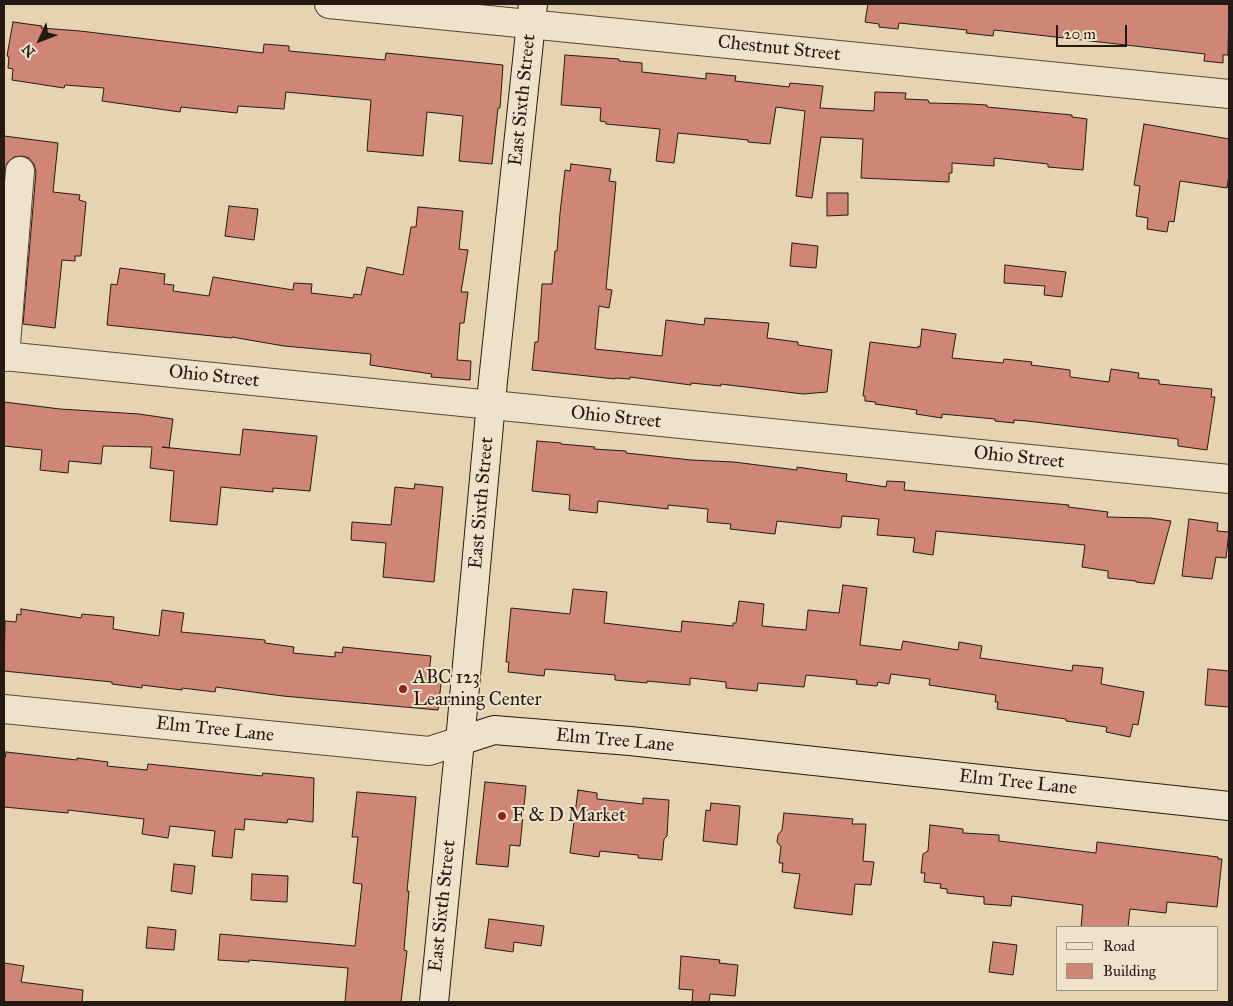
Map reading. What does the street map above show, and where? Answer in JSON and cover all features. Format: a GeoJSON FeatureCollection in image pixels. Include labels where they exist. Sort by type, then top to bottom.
{"type":"FeatureCollection","features":[{"type":"Feature","properties":{"kind":"street","name":"Chestnut Street"},"geometry":{"type":"LineString","coordinates":[[329,4],[532,14],[1229,94]]}},
{"type":"Feature","properties":{"kind":"street","name":"East Sixth Street"},"geometry":{"type":"LineString","coordinates":[[434,1002],[460,741],[490,405],[532,14]]}},
{"type":"Feature","properties":{"kind":"street"},"geometry":{"type":"LineString","coordinates":[[4,357],[20,171]]}},
{"type":"Feature","properties":{"kind":"street","name":"Ohio Street"},"geometry":{"type":"LineString","coordinates":[[4,357],[1229,479]]}},
{"type":"Feature","properties":{"kind":"street","name":"Elm Tree Lane"},"geometry":{"type":"LineString","coordinates":[[4,709],[428,751],[494,730],[630,741],[1229,806]]}},
{"type":"Feature","properties":{"kind":"building"},"geometry":{"type":"Polygon","coordinates":[[[868,4],[1229,4],[1228,55],[1223,55],[1223,63],[1204,61],[1205,54],[994,30],[993,36],[966,33],[967,30],[899,23],[898,29],[879,27],[879,24],[865,22],[868,4]]]}},
{"type":"Feature","properties":{"kind":"building"},"geometry":{"type":"Polygon","coordinates":[[[13,22],[42,26],[41,28],[263,53],[264,44],[289,46],[289,51],[385,60],[386,53],[503,65],[500,108],[498,108],[492,164],[459,161],[463,116],[427,112],[423,156],[367,151],[371,100],[286,92],[284,109],[238,106],[237,113],[181,107],[180,112],[102,101],[104,88],[65,85],[64,88],[12,80],[13,69],[8,68],[9,57],[7,56],[13,22]]]}},
{"type":"Feature","properties":{"kind":"building"},"geometry":{"type":"Polygon","coordinates":[[[565,55],[619,59],[619,61],[642,63],[642,72],[706,79],[706,73],[736,76],[735,81],[789,87],[790,83],[823,86],[820,108],[874,111],[875,92],[906,93],[905,99],[928,100],[929,103],[987,105],[987,107],[1072,115],[1072,117],[1087,119],[1083,170],[1048,167],[1048,164],[994,158],[994,166],[952,163],[952,173],[949,173],[949,182],[861,178],[863,139],[821,137],[812,198],[796,196],[805,111],[776,107],[770,144],[678,133],[674,163],[656,161],[660,129],[606,124],[606,122],[600,121],[601,108],[561,105],[565,55]]]}},
{"type":"Feature","properties":{"kind":"building"},"geometry":{"type":"Polygon","coordinates":[[[1144,124],[1229,139],[1227,188],[1180,181],[1174,222],[1169,221],[1167,232],[1147,229],[1148,218],[1136,216],[1140,186],[1134,185],[1144,124]]]}},
{"type":"Feature","properties":{"kind":"building"},"geometry":{"type":"Polygon","coordinates":[[[4,136],[58,143],[53,192],[80,195],[79,200],[86,202],[81,256],[75,256],[75,261],[62,260],[55,328],[23,324],[36,172],[34,164],[29,158],[22,156],[14,157],[7,163],[4,178],[4,136]]]}},
{"type":"Feature","properties":{"kind":"building"},"geometry":{"type":"Polygon","coordinates":[[[571,164],[611,169],[609,181],[616,182],[606,289],[612,290],[609,308],[599,306],[595,349],[662,356],[666,320],[704,325],[705,318],[769,323],[767,338],[798,342],[798,345],[832,350],[827,392],[803,394],[721,384],[721,386],[691,383],[691,385],[630,377],[630,379],[615,379],[532,370],[535,342],[538,342],[542,284],[552,284],[565,170],[570,171],[571,164]]]}},
{"type":"Feature","properties":{"kind":"building"},"geometry":{"type":"Polygon","coordinates":[[[827,193],[848,193],[848,215],[827,216],[827,193]]]}},
{"type":"Feature","properties":{"kind":"building"},"geometry":{"type":"Polygon","coordinates":[[[229,206],[258,209],[254,240],[225,236],[229,206]]]}},
{"type":"Feature","properties":{"kind":"building"},"geometry":{"type":"Polygon","coordinates":[[[418,207],[463,211],[459,249],[468,250],[461,292],[468,292],[464,323],[460,323],[457,360],[471,361],[470,380],[431,377],[432,374],[370,365],[371,354],[284,346],[232,337],[107,325],[111,284],[117,285],[120,268],[165,274],[164,284],[174,285],[173,291],[209,296],[213,277],[293,290],[294,283],[312,284],[311,293],[353,298],[354,294],[361,295],[367,267],[403,275],[411,227],[416,227],[418,207]]]}},
{"type":"Feature","properties":{"kind":"building"},"geometry":{"type":"Polygon","coordinates":[[[792,243],[818,246],[816,268],[790,266],[792,243]]]}},
{"type":"Feature","properties":{"kind":"building"},"geometry":{"type":"Polygon","coordinates":[[[1005,265],[1066,272],[1062,297],[1044,295],[1045,286],[1004,283],[1005,265]]]}},
{"type":"Feature","properties":{"kind":"building"},"geometry":{"type":"Polygon","coordinates":[[[922,329],[956,334],[952,358],[1003,363],[1004,359],[1032,362],[1031,365],[1070,370],[1071,377],[1109,382],[1111,369],[1139,373],[1138,378],[1159,380],[1159,384],[1212,389],[1211,397],[1215,397],[1207,450],[1178,446],[1178,439],[1027,421],[1014,420],[1014,423],[995,421],[995,419],[942,414],[942,418],[916,414],[917,410],[865,401],[865,396],[863,396],[870,342],[918,348],[918,346],[920,347],[922,329]]]}},
{"type":"Feature","properties":{"kind":"building"},"geometry":{"type":"Polygon","coordinates":[[[4,402],[60,409],[139,414],[173,419],[169,448],[240,455],[243,429],[317,436],[310,491],[273,488],[273,492],[221,487],[217,525],[170,521],[174,471],[150,468],[152,447],[103,446],[101,464],[69,461],[68,473],[40,470],[42,450],[4,446],[4,402]]]}},
{"type":"Feature","properties":{"kind":"building"},"geometry":{"type":"Polygon","coordinates":[[[537,441],[691,460],[734,462],[797,470],[797,467],[847,474],[846,481],[886,487],[887,481],[905,482],[904,490],[1069,505],[1068,507],[1108,512],[1107,517],[1150,518],[1171,521],[1154,584],[1136,582],[1108,578],[1108,571],[1082,567],[1085,545],[936,531],[933,555],[913,552],[915,538],[877,535],[879,519],[842,516],[841,527],[839,528],[777,521],[775,534],[730,529],[731,524],[707,522],[708,509],[668,505],[668,509],[598,501],[597,513],[569,510],[570,495],[532,491],[537,441]]]}},
{"type":"Feature","properties":{"kind":"building"},"geometry":{"type":"Polygon","coordinates":[[[415,484],[443,487],[434,582],[383,577],[386,543],[351,540],[352,522],[391,525],[395,487],[414,489],[415,484]]]}},
{"type":"Feature","properties":{"kind":"building"},"geometry":{"type":"Polygon","coordinates":[[[1189,519],[1218,523],[1217,531],[1229,532],[1226,558],[1216,557],[1212,579],[1182,576],[1189,519]]]}},
{"type":"Feature","properties":{"kind":"building"},"geometry":{"type":"Polygon","coordinates":[[[843,585],[867,588],[860,645],[901,650],[903,641],[958,650],[959,642],[982,646],[980,658],[1072,671],[1073,665],[1103,668],[1101,684],[1144,692],[1138,725],[1133,724],[1130,737],[1106,732],[1107,727],[997,709],[996,695],[929,685],[930,679],[891,674],[889,684],[878,682],[877,686],[856,684],[857,680],[806,675],[804,687],[758,683],[757,691],[726,688],[726,682],[690,678],[690,685],[615,680],[615,675],[545,669],[544,676],[508,672],[509,662],[506,662],[511,608],[570,614],[573,589],[607,592],[604,623],[681,632],[682,621],[733,626],[733,623],[736,623],[739,601],[764,604],[762,626],[806,630],[808,610],[839,613],[843,585]]]}},
{"type":"Feature","properties":{"kind":"building"},"geometry":{"type":"Polygon","coordinates":[[[21,609],[81,618],[82,614],[114,617],[113,629],[159,636],[162,610],[184,613],[181,632],[265,640],[265,643],[294,647],[293,653],[335,657],[335,652],[342,653],[343,647],[431,656],[429,673],[442,675],[438,710],[283,696],[216,687],[215,692],[142,685],[142,688],[112,684],[112,682],[4,671],[5,621],[16,622],[17,614],[21,615],[21,609]]]}},
{"type":"Feature","properties":{"kind":"building"},"geometry":{"type":"Polygon","coordinates":[[[1208,669],[1229,671],[1229,707],[1205,705],[1208,669]]]}},
{"type":"Feature","properties":{"kind":"building"},"geometry":{"type":"Polygon","coordinates":[[[6,752],[77,760],[77,758],[108,762],[107,766],[147,770],[148,764],[262,776],[263,773],[314,778],[313,822],[288,819],[287,823],[245,819],[244,830],[235,829],[232,858],[212,856],[215,831],[170,826],[168,838],[142,834],[144,819],[68,810],[68,813],[4,807],[4,758],[6,752]]]}},
{"type":"Feature","properties":{"kind":"building","name":"F & D Market"},"geometry":{"type":"Polygon","coordinates":[[[485,782],[526,786],[520,846],[510,845],[508,867],[476,864],[485,782]]]}},
{"type":"Feature","properties":{"kind":"building"},"geometry":{"type":"Polygon","coordinates":[[[578,790],[597,793],[597,799],[643,804],[643,798],[669,800],[667,836],[664,839],[662,860],[638,858],[638,855],[600,851],[599,857],[570,853],[578,790]]]}},
{"type":"Feature","properties":{"kind":"building"},"geometry":{"type":"Polygon","coordinates":[[[357,792],[416,797],[407,891],[409,891],[404,950],[407,951],[401,1002],[345,1002],[348,968],[249,960],[249,962],[218,960],[220,934],[355,946],[362,884],[353,883],[358,837],[352,837],[357,792]]]}},
{"type":"Feature","properties":{"kind":"building"},"geometry":{"type":"Polygon","coordinates":[[[711,803],[740,806],[737,845],[703,841],[706,810],[710,811],[711,803]]]}},
{"type":"Feature","properties":{"kind":"building"},"geometry":{"type":"Polygon","coordinates":[[[784,813],[853,819],[852,824],[866,824],[863,861],[874,862],[871,885],[855,884],[852,915],[794,908],[800,874],[782,872],[783,863],[779,863],[781,847],[777,842],[778,835],[782,830],[784,813]]]}},
{"type":"Feature","properties":{"kind":"building"},"geometry":{"type":"Polygon","coordinates":[[[930,825],[963,829],[963,833],[999,835],[999,841],[1096,853],[1097,842],[1218,857],[1218,859],[1222,859],[1217,907],[1167,902],[1166,913],[1130,909],[1128,926],[1081,926],[1083,905],[1012,896],[1011,906],[984,904],[984,897],[947,893],[947,889],[940,888],[941,884],[924,882],[925,873],[921,873],[923,854],[928,851],[930,825]]]}},
{"type":"Feature","properties":{"kind":"building"},"geometry":{"type":"Polygon","coordinates":[[[174,864],[195,866],[192,894],[171,891],[174,864]]]}},
{"type":"Feature","properties":{"kind":"building"},"geometry":{"type":"Polygon","coordinates":[[[252,874],[288,876],[287,902],[251,900],[252,874]]]}},
{"type":"Feature","properties":{"kind":"building"},"geometry":{"type":"Polygon","coordinates":[[[489,919],[544,926],[541,946],[514,942],[513,952],[485,948],[489,919]]]}},
{"type":"Feature","properties":{"kind":"building"},"geometry":{"type":"Polygon","coordinates":[[[148,927],[176,930],[174,950],[146,948],[148,927]]]}},
{"type":"Feature","properties":{"kind":"building"},"geometry":{"type":"Polygon","coordinates":[[[993,942],[1017,945],[1013,975],[989,972],[993,942]]]}},
{"type":"Feature","properties":{"kind":"building"},"geometry":{"type":"Polygon","coordinates":[[[681,956],[720,960],[719,963],[738,965],[735,996],[710,994],[709,1002],[692,1002],[693,990],[679,989],[681,956]]]}},
{"type":"Feature","properties":{"kind":"building"},"geometry":{"type":"Polygon","coordinates":[[[4,963],[24,966],[21,982],[83,990],[82,1002],[4,1002],[4,963]]]}},
{"type":"Feature","properties":{"kind":"place","name":"ABC 123 Learning Center"},"geometry":{"type":"Point","coordinates":[403,689]}},
{"type":"Feature","properties":{"kind":"place","name":"F & D Market"},"geometry":{"type":"Point","coordinates":[502,816]}}]}
